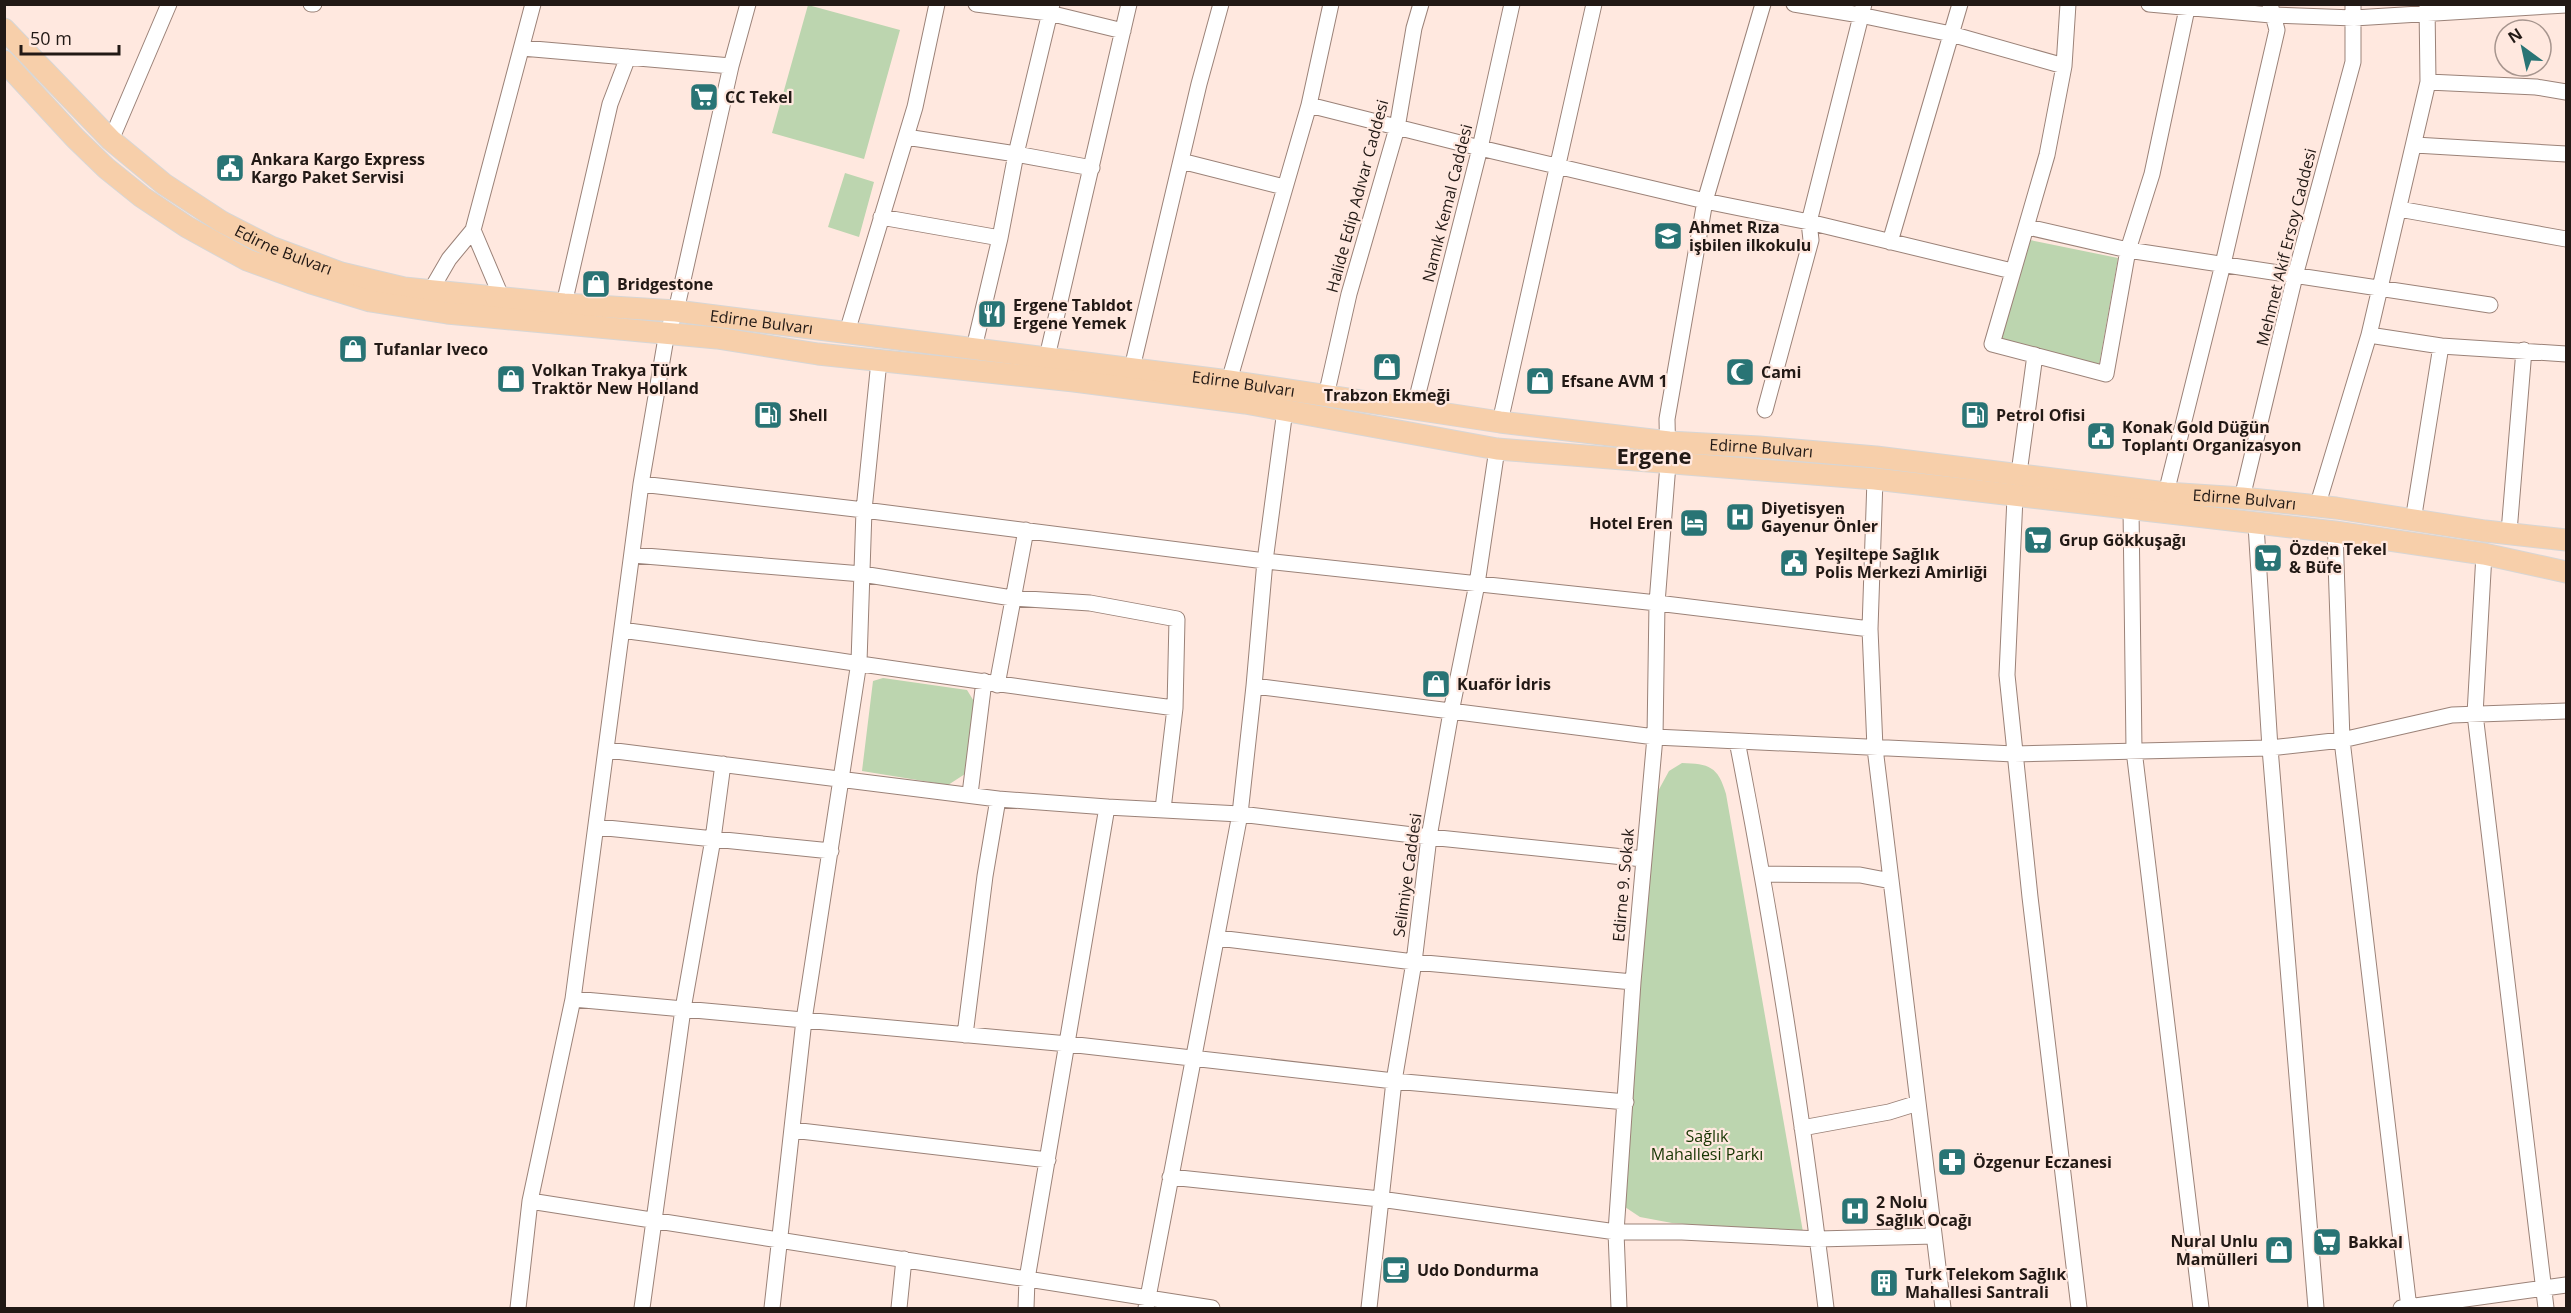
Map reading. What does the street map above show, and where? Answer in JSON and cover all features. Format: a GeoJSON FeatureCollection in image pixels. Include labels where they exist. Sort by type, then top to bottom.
{"type":"FeatureCollection","features":[{"type":"Feature","properties":{"kind":"highway","name":"Edirne Bulvarı"},"geometry":{"type":"LineString","coordinates":[[4,29],[111,140],[174,190],[222,222],[270,247],[341,273],[404,288],[564,304],[676,311],[1229,381],[1500,422],[1669,442],[1853,454],[2166,493],[2242,498],[2318,507],[2566,540]]}},
{"type":"Feature","properties":{"kind":"highway","name":"Edirne Bulvarı"},"geometry":{"type":"LineString","coordinates":[[4,60],[75,138],[106,168],[142,197],[187,227],[247,260],[370,301],[447,313],[667,332],[879,361],[1074,381],[1285,410],[1497,450],[1875,479],[2015,497],[2131,508],[2256,525],[2335,532],[2484,554],[2566,572]]}},
{"type":"Feature","properties":{"kind":"street"},"geometry":{"type":"LineString","coordinates":[[111,140],[169,4]]}},
{"type":"Feature","properties":{"kind":"street"},"geometry":{"type":"LineString","coordinates":[[431,290],[448,260],[473,230],[533,4]]}},
{"type":"Feature","properties":{"kind":"street"},"geometry":{"type":"LineString","coordinates":[[518,1308],[530,1201],[573,999],[608,750],[641,484],[667,332],[676,311],[747,4]]}},
{"type":"Feature","properties":{"kind":"street"},"geometry":{"type":"LineString","coordinates":[[847,332],[906,137],[937,4]]}},
{"type":"Feature","properties":{"kind":"street"},"geometry":{"type":"LineString","coordinates":[[976,4],[1051,9],[1124,31]]}},
{"type":"Feature","properties":{"kind":"street"},"geometry":{"type":"LineString","coordinates":[[1047,357],[1130,4]]}},
{"type":"Feature","properties":{"kind":"street"},"geometry":{"type":"LineString","coordinates":[[1132,369],[1221,4]]}},
{"type":"Feature","properties":{"kind":"street"},"geometry":{"type":"LineString","coordinates":[[1229,381],[1309,105],[1331,4]]}},
{"type":"Feature","properties":{"kind":"street","name":"Halide Edip Adıvar Caddesi"},"geometry":{"type":"LineString","coordinates":[[1326,396],[1349,294],[1397,128],[1414,28],[1421,4]]}},
{"type":"Feature","properties":{"kind":"street","name":"Namık Kemal Caddesi"},"geometry":{"type":"LineString","coordinates":[[1414,409],[1480,148],[1512,4]]}},
{"type":"Feature","properties":{"kind":"street"},"geometry":{"type":"LineString","coordinates":[[1500,422],[1594,4]]}},
{"type":"Feature","properties":{"kind":"street","name":"Edirne 9. Sokak"},"geometry":{"type":"LineString","coordinates":[[1619,1308],[1616,1233],[1633,982],[1655,736],[1657,603],[1668,464],[1667,419],[1706,201],[1763,4]]}},
{"type":"Feature","properties":{"kind":"street"},"geometry":{"type":"LineString","coordinates":[[1794,4],[1862,10],[2064,66]]}},
{"type":"Feature","properties":{"kind":"street"},"geometry":{"type":"LineString","coordinates":[[1890,242],[1960,4]]}},
{"type":"Feature","properties":{"kind":"street"},"geometry":{"type":"LineString","coordinates":[[2068,4],[2064,66],[2048,155],[1992,344],[2106,374],[2128,250],[2152,174],[2188,6]]}},
{"type":"Feature","properties":{"kind":"street"},"geometry":{"type":"LineString","coordinates":[[2150,4],[2271,10],[2353,11],[2566,5]]}},
{"type":"Feature","properties":{"kind":"street"},"geometry":{"type":"LineString","coordinates":[[974,348],[1000,238],[1016,153],[1051,9]]}},
{"type":"Feature","properties":{"kind":"street"},"geometry":{"type":"LineString","coordinates":[[2318,507],[2369,335],[2415,145],[2428,82],[2428,9]]}},
{"type":"Feature","properties":{"kind":"street"},"geometry":{"type":"LineString","coordinates":[[1765,410],[1811,240],[1809,222],[1862,10]]}},
{"type":"Feature","properties":{"kind":"street"},"geometry":{"type":"LineString","coordinates":[[2166,493],[2223,264],[2277,30],[2271,10]]}},
{"type":"Feature","properties":{"kind":"street","name":"Mehmet Akif Ersoy Caddesi"},"geometry":{"type":"LineString","coordinates":[[2242,498],[2271,385],[2295,276],[2353,63],[2353,11]]}},
{"type":"Feature","properties":{"kind":"street"},"geometry":{"type":"LineString","coordinates":[[522,48],[731,66]]}},
{"type":"Feature","properties":{"kind":"street"},"geometry":{"type":"LineString","coordinates":[[564,304],[610,104],[628,57]]}},
{"type":"Feature","properties":{"kind":"street"},"geometry":{"type":"LineString","coordinates":[[2428,82],[2536,87],[2566,92]]}},
{"type":"Feature","properties":{"kind":"street"},"geometry":{"type":"LineString","coordinates":[[1309,105],[1480,148],[1706,201],[1809,222],[2012,272]]}},
{"type":"Feature","properties":{"kind":"street"},"geometry":{"type":"LineString","coordinates":[[906,137],[1016,153],[1092,168]]}},
{"type":"Feature","properties":{"kind":"street"},"geometry":{"type":"LineString","coordinates":[[2415,145],[2566,154]]}},
{"type":"Feature","properties":{"kind":"street"},"geometry":{"type":"LineString","coordinates":[[1181,161],[1284,187]]}},
{"type":"Feature","properties":{"kind":"street"},"geometry":{"type":"LineString","coordinates":[[2399,208],[2566,239]]}},
{"type":"Feature","properties":{"kind":"street"},"geometry":{"type":"LineString","coordinates":[[881,217],[1000,238]]}},
{"type":"Feature","properties":{"kind":"street"},"geometry":{"type":"LineString","coordinates":[[2028,227],[2128,250],[2490,305]]}},
{"type":"Feature","properties":{"kind":"street"},"geometry":{"type":"LineString","coordinates":[[473,230],[501,296]]}},
{"type":"Feature","properties":{"kind":"street"},"geometry":{"type":"LineString","coordinates":[[2369,335],[2442,346],[2566,354]]}},
{"type":"Feature","properties":{"kind":"street"},"geometry":{"type":"LineString","coordinates":[[2413,520],[2442,346]]}},
{"type":"Feature","properties":{"kind":"street"},"geometry":{"type":"LineString","coordinates":[[2509,532],[2523,350]]}},
{"type":"Feature","properties":{"kind":"street"},"geometry":{"type":"LineString","coordinates":[[2019,473],[2035,355]]}},
{"type":"Feature","properties":{"kind":"street"},"geometry":{"type":"LineString","coordinates":[[772,1308],[804,1020],[859,662],[864,510],[879,361]]}},
{"type":"Feature","properties":{"kind":"street"},"geometry":{"type":"LineString","coordinates":[[1147,1304],[1240,814],[1265,561],[1285,410]]}},
{"type":"Feature","properties":{"kind":"street","name":"Selimiye Caddesi"},"geometry":{"type":"LineString","coordinates":[[1369,1308],[1394,1081],[1413,962],[1429,837],[1450,712],[1477,584],[1497,450]]}},
{"type":"Feature","properties":{"kind":"street"},"geometry":{"type":"LineString","coordinates":[[1875,479],[1870,629],[1875,748],[1943,1308]]}},
{"type":"Feature","properties":{"kind":"street"},"geometry":{"type":"LineString","coordinates":[[641,484],[1265,561],[1657,603],[1870,629]]}},
{"type":"Feature","properties":{"kind":"street"},"geometry":{"type":"LineString","coordinates":[[2015,497],[2007,675],[2014,753],[2079,1308]]}},
{"type":"Feature","properties":{"kind":"street"},"geometry":{"type":"LineString","coordinates":[[2131,508],[2134,750],[2201,1308]]}},
{"type":"Feature","properties":{"kind":"street"},"geometry":{"type":"LineString","coordinates":[[2256,525],[2270,748],[2316,1308]]}},
{"type":"Feature","properties":{"kind":"street"},"geometry":{"type":"LineString","coordinates":[[970,794],[991,683],[1026,530]]}},
{"type":"Feature","properties":{"kind":"street"},"geometry":{"type":"LineString","coordinates":[[2335,532],[2342,740],[2406,1308],[2566,1285]]}},
{"type":"Feature","properties":{"kind":"street"},"geometry":{"type":"LineString","coordinates":[[2484,554],[2475,714],[2546,1308]]}},
{"type":"Feature","properties":{"kind":"street"},"geometry":{"type":"LineString","coordinates":[[633,555],[862,574],[1012,598],[1090,603],[1177,619],[1175,708],[1163,809]]}},
{"type":"Feature","properties":{"kind":"street"},"geometry":{"type":"LineString","coordinates":[[622,630],[1175,708]]}},
{"type":"Feature","properties":{"kind":"street"},"geometry":{"type":"LineString","coordinates":[[1254,686],[1655,736],[2014,753],[2270,748],[2342,740],[2452,715],[2566,711]]}},
{"type":"Feature","properties":{"kind":"street"},"geometry":{"type":"LineString","coordinates":[[1737,741],[1763,874],[1802,1128],[1826,1308]]}},
{"type":"Feature","properties":{"kind":"street"},"geometry":{"type":"LineString","coordinates":[[608,750],[998,799],[1240,814],[1429,837],[1643,859]]}},
{"type":"Feature","properties":{"kind":"street"},"geometry":{"type":"LineString","coordinates":[[642,1308],[684,1009],[713,839],[723,764]]}},
{"type":"Feature","properties":{"kind":"street"},"geometry":{"type":"LineString","coordinates":[[965,1035],[985,876],[998,799]]}},
{"type":"Feature","properties":{"kind":"street"},"geometry":{"type":"LineString","coordinates":[[1026,1308],[1027,1279],[1107,807]]}},
{"type":"Feature","properties":{"kind":"street"},"geometry":{"type":"LineString","coordinates":[[597,827],[831,851]]}},
{"type":"Feature","properties":{"kind":"street"},"geometry":{"type":"LineString","coordinates":[[1763,874],[1860,875],[1891,880]]}},
{"type":"Feature","properties":{"kind":"street"},"geometry":{"type":"LineString","coordinates":[[1218,938],[1413,962],[1633,982]]}},
{"type":"Feature","properties":{"kind":"street"},"geometry":{"type":"LineString","coordinates":[[573,999],[1068,1044],[1394,1081],[1626,1102]]}},
{"type":"Feature","properties":{"kind":"street"},"geometry":{"type":"LineString","coordinates":[[1802,1128],[1889,1112],[1918,1103]]}},
{"type":"Feature","properties":{"kind":"street"},"geometry":{"type":"LineString","coordinates":[[792,1130],[1048,1160]]}},
{"type":"Feature","properties":{"kind":"street"},"geometry":{"type":"LineString","coordinates":[[1170,1177],[1380,1199],[1616,1233],[1682,1232],[1818,1239],[1934,1236]]}},
{"type":"Feature","properties":{"kind":"street"},"geometry":{"type":"LineString","coordinates":[[530,1201],[1027,1279],[1147,1304],[1212,1308]]}},
{"type":"Feature","properties":{"kind":"street"},"geometry":{"type":"LineString","coordinates":[[899,1308],[904,1259]]}},
{"type":"Feature","properties":{"kind":"green space"},"geometry":{"type":"Polygon","coordinates":[[[808,5],[900,30],[864,159],[772,133],[808,5]]]}},
{"type":"Feature","properties":{"kind":"green space"},"geometry":{"type":"Polygon","coordinates":[[[845,173],[874,182],[859,237],[828,227],[845,173]]]}},
{"type":"Feature","properties":{"kind":"green space"},"geometry":{"type":"Polygon","coordinates":[[[2025,239],[2118,258],[2099,365],[1996,345],[2025,239]]]}},
{"type":"Feature","properties":{"kind":"green space"},"geometry":{"type":"Polygon","coordinates":[[[883,678],[967,690],[975,703],[965,774],[948,785],[862,771],[873,681],[883,678]]]}},
{"type":"Feature","properties":{"kind":"green space","name":"Sağlık Mahallesi Parkı"},"geometry":{"type":"Polygon","coordinates":[[[1682,763],[1699,764],[1711,768],[1720,777],[1726,794],[1803,1232],[1672,1223],[1640,1217],[1622,1205],[1657,793],[1669,771],[1682,763]]]}},
{"type":"Feature","properties":{"kind":"place","name":"CC Tekel"},"geometry":{"type":"Point","coordinates":[704,97]}},
{"type":"Feature","properties":{"kind":"place","name":"Ankara Kargo Express Kargo Paket Servisi"},"geometry":{"type":"Point","coordinates":[230,168]}},
{"type":"Feature","properties":{"kind":"place","name":"Ahmet Rıza işbilen ilkokulu"},"geometry":{"type":"Point","coordinates":[1668,236]}},
{"type":"Feature","properties":{"kind":"place","name":"Bridgestone"},"geometry":{"type":"Point","coordinates":[596,284]}},
{"type":"Feature","properties":{"kind":"place","name":"Ergene Tabldot Ergene Yemek"},"geometry":{"type":"Point","coordinates":[992,314]}},
{"type":"Feature","properties":{"kind":"place","name":"Tufanlar Iveco"},"geometry":{"type":"Point","coordinates":[353,349]}},
{"type":"Feature","properties":{"kind":"place","name":"Trabzon Ekmeği"},"geometry":{"type":"Point","coordinates":[1387,367]}},
{"type":"Feature","properties":{"kind":"place","name":"Cami"},"geometry":{"type":"Point","coordinates":[1740,372]}},
{"type":"Feature","properties":{"kind":"place","name":"Volkan Trakya Türk Traktör New Holland"},"geometry":{"type":"Point","coordinates":[511,379]}},
{"type":"Feature","properties":{"kind":"place","name":"Efsane AVM 1"},"geometry":{"type":"Point","coordinates":[1540,381]}},
{"type":"Feature","properties":{"kind":"place","name":"Shell"},"geometry":{"type":"Point","coordinates":[768,415]}},
{"type":"Feature","properties":{"kind":"place","name":"Petrol Ofisi"},"geometry":{"type":"Point","coordinates":[1975,415]}},
{"type":"Feature","properties":{"kind":"place","name":"Konak Gold Düğün Toplantı Organizasyon"},"geometry":{"type":"Point","coordinates":[2101,436]}},
{"type":"Feature","properties":{"kind":"place","name":"Diyetisyen Gayenur Önler"},"geometry":{"type":"Point","coordinates":[1740,517]}},
{"type":"Feature","properties":{"kind":"place","name":"Hotel Eren"},"geometry":{"type":"Point","coordinates":[1694,523]}},
{"type":"Feature","properties":{"kind":"place","name":"Grup Gökkuşağı"},"geometry":{"type":"Point","coordinates":[2038,540]}},
{"type":"Feature","properties":{"kind":"place","name":"Özden Tekel & Büfe"},"geometry":{"type":"Point","coordinates":[2268,558]}},
{"type":"Feature","properties":{"kind":"place","name":"Yeşiltepe Sağlık Polis Merkezi Amirliği"},"geometry":{"type":"Point","coordinates":[1794,563]}},
{"type":"Feature","properties":{"kind":"place","name":"Kuaför İdris"},"geometry":{"type":"Point","coordinates":[1436,684]}},
{"type":"Feature","properties":{"kind":"place","name":"Özgenur Eczanesi"},"geometry":{"type":"Point","coordinates":[1952,1162]}},
{"type":"Feature","properties":{"kind":"place","name":"2 Nolu Sağlık Ocağı"},"geometry":{"type":"Point","coordinates":[1855,1211]}},
{"type":"Feature","properties":{"kind":"place","name":"Bakkal"},"geometry":{"type":"Point","coordinates":[2327,1242]}},
{"type":"Feature","properties":{"kind":"place","name":"Nural Unlu Mamülleri"},"geometry":{"type":"Point","coordinates":[2279,1250]}},
{"type":"Feature","properties":{"kind":"place","name":"Udo Dondurma"},"geometry":{"type":"Point","coordinates":[1396,1270]}},
{"type":"Feature","properties":{"kind":"place","name":"Turk Telekom Sağlık Mahallesi Santrali"},"geometry":{"type":"Point","coordinates":[1884,1283]}},
{"type":"Feature","properties":{"kind":"district","name":"Ergene"},"geometry":{"type":"Point","coordinates":[1654,455]}}]}
